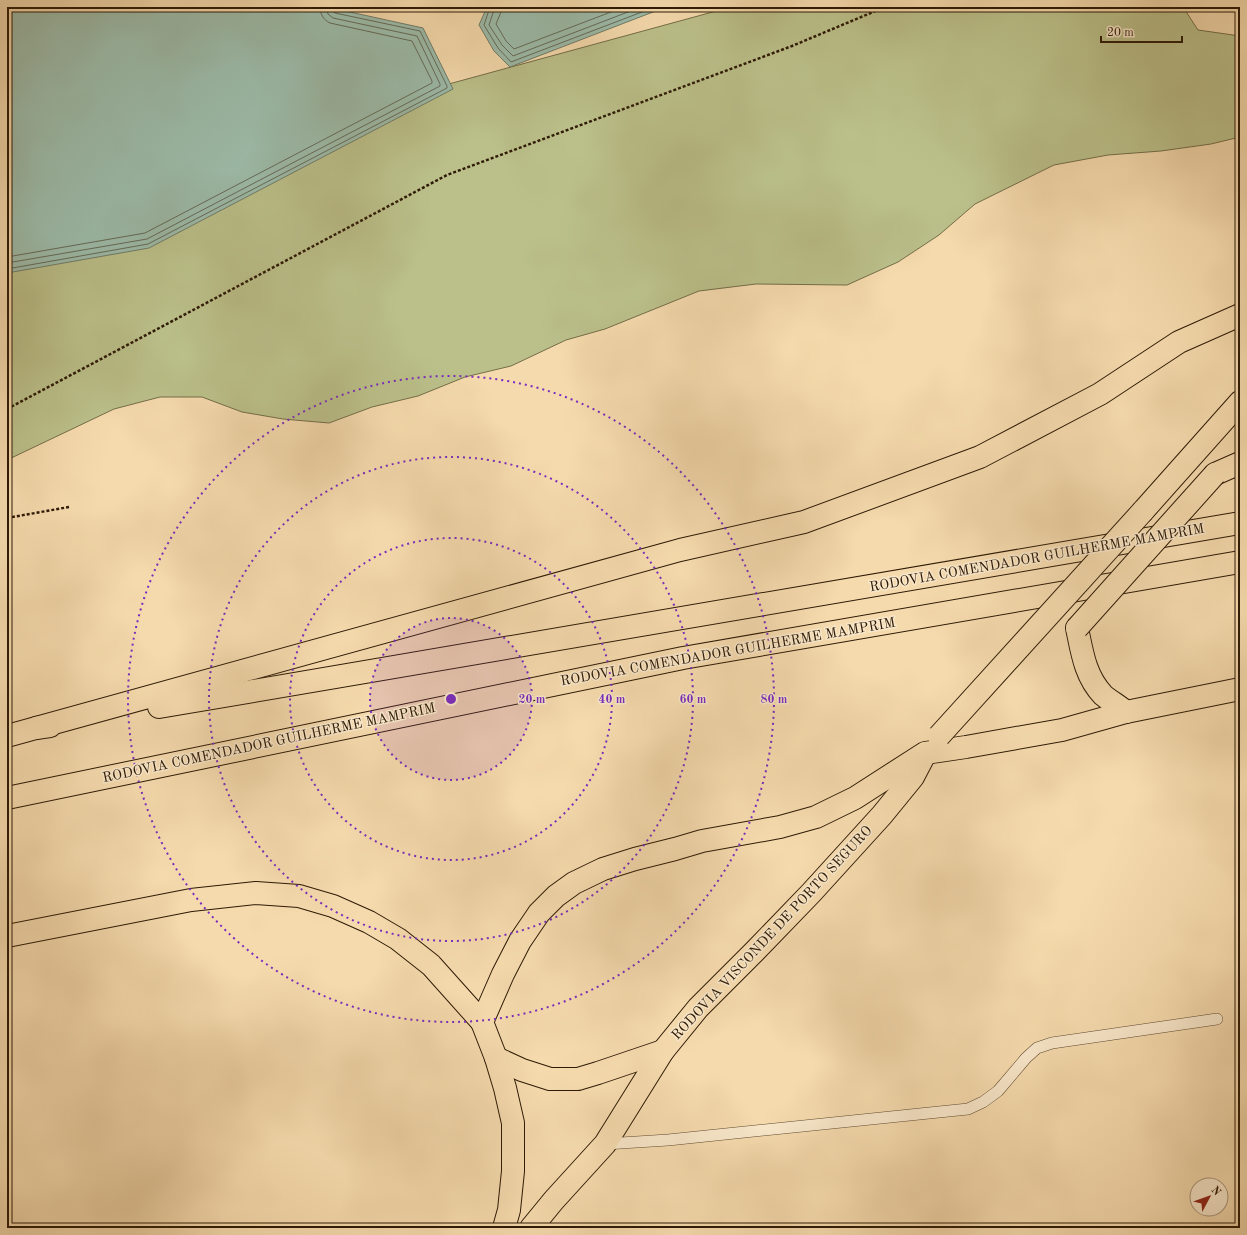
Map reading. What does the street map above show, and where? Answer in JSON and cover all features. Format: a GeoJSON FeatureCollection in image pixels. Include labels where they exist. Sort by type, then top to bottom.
{"type":"FeatureCollection","features":[{"type":"Feature","properties":{"kind":"main road"},"geometry":{"type":"LineString","coordinates":[[36,728],[680,550],[804,522],[980,457],[1100,394],[1179,342],[1240,315]]}},
{"type":"Feature","properties":{"kind":"main road","name":"RODOVIA VISCONDE DE PORTO SEGURO"},"geometry":{"type":"LineString","coordinates":[[531,1228],[605,1144],[663,1050],[698,1008],[800,904],[882,815],[913,777],[925,753],[939,736],[1240,402]]}},
{"type":"Feature","properties":{"kind":"main road"},"geometry":{"type":"LineString","coordinates":[[1126,712],[1103,694],[1092,680],[1086,668],[1078,628],[1215,474],[1240,463]]}},
{"type":"Feature","properties":{"kind":"main road","name":"RODOVIA COMENDADOR GUILHERME MAMPRIM"},"geometry":{"type":"LineString","coordinates":[[7,736],[36,728],[1240,523]]}},
{"type":"Feature","properties":{"kind":"main road","name":"RODOVIA COMENDADOR GUILHERME MAMPRIM"},"geometry":{"type":"LineString","coordinates":[[7,798],[684,658],[1240,562]]}},
{"type":"Feature","properties":{"kind":"main road"},"geometry":{"type":"LineString","coordinates":[[925,753],[1062,730],[1126,712],[1240,689]]}},
{"type":"Feature","properties":{"kind":"main road","name":"RODOVIA VISCONDE DE PORTO SEGURO"},"geometry":{"type":"LineString","coordinates":[[482,1022],[502,974],[520,941],[539,913],[556,896],[574,883],[603,869],[635,859],[702,841],[780,827],[816,817],[855,798],[925,753]]}},
{"type":"Feature","properties":{"kind":"main road"},"geometry":{"type":"LineString","coordinates":[[7,936],[191,900],[256,893],[299,896],[333,906],[369,922],[398,939],[431,965],[482,1022],[496,1058],[513,1123],[513,1171],[509,1210],[504,1228]]}},
{"type":"Feature","properties":{"kind":"main road"},"geometry":{"type":"LineString","coordinates":[[496,1058],[522,1070],[550,1079],[578,1078],[598,1073],[663,1050]]}},
{"type":"Feature","properties":{"kind":"lane"},"geometry":{"type":"LineString","coordinates":[[605,1144],[668,1140],[968,1109],[983,1102],[998,1091],[1026,1058],[1037,1048],[1052,1043],[1217,1019]]}},
{"type":"Feature","properties":{"kind":"path"},"geometry":{"type":"LineString","coordinates":[[7,409],[447,175],[792,46],[885,7]]}},
{"type":"Feature","properties":{"kind":"path"},"geometry":{"type":"LineString","coordinates":[[7,518],[69,507]]}},
{"type":"Feature","properties":{"kind":"green space"},"geometry":{"type":"Polygon","coordinates":[[[731,7],[1183,7],[1198,30],[1240,36],[1240,137],[1211,144],[1161,151],[1108,155],[1054,165],[975,204],[939,235],[898,262],[847,285],[756,284],[699,291],[605,329],[566,340],[511,366],[465,377],[418,396],[372,407],[329,423],[283,419],[242,412],[202,397],[160,397],[114,409],[7,460],[7,247],[141,168],[731,7]]]}},
{"type":"Feature","properties":{"kind":"water"},"geometry":{"type":"Polygon","coordinates":[[[7,7],[327,7],[423,28],[453,89],[149,248],[7,273],[7,7]]]}},
{"type":"Feature","properties":{"kind":"water"},"geometry":{"type":"Polygon","coordinates":[[[487,7],[666,7],[510,67],[494,51],[479,25],[487,7]]]}}]}
